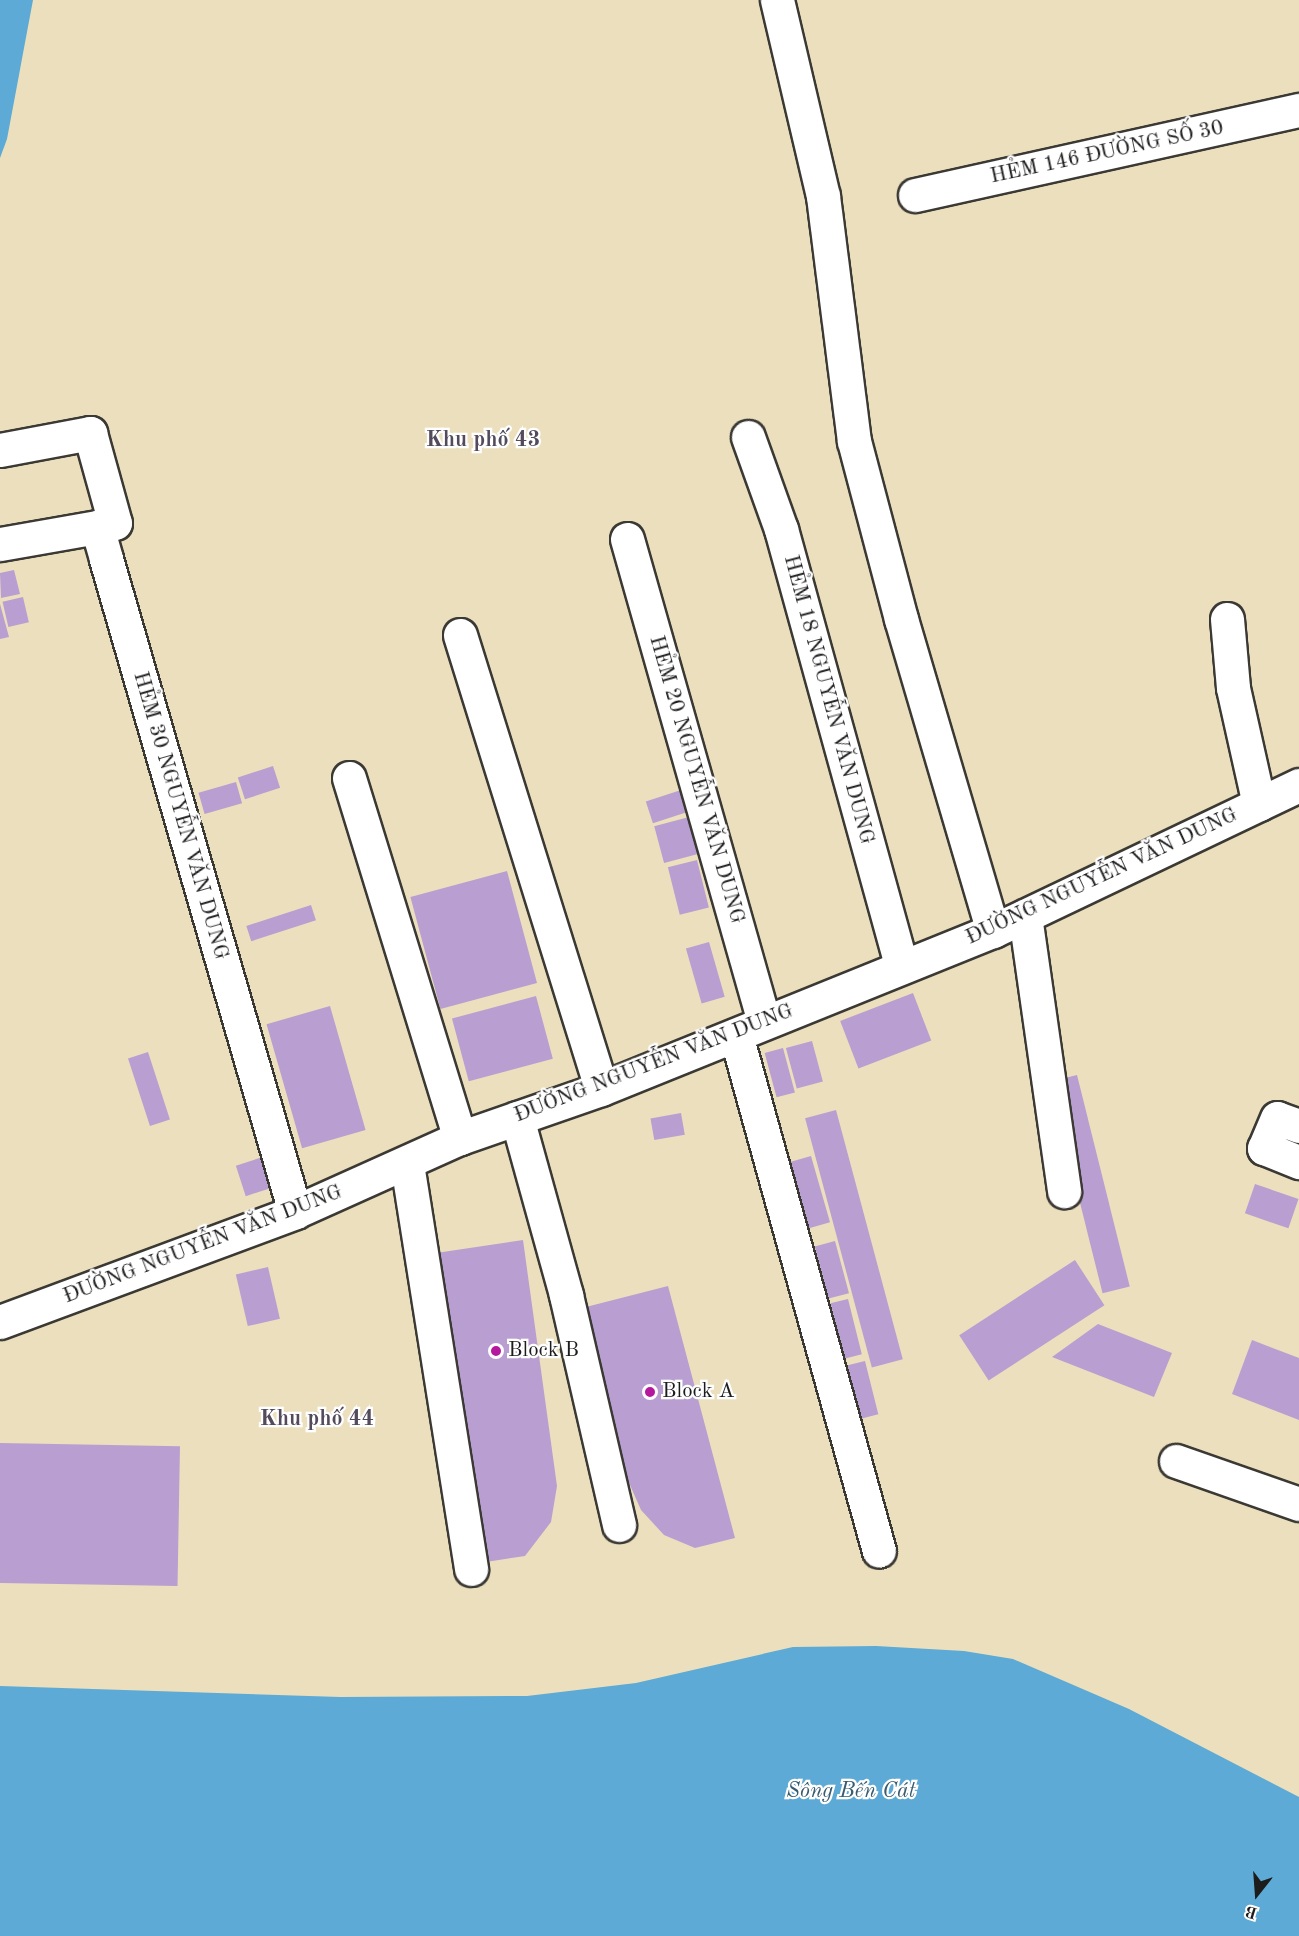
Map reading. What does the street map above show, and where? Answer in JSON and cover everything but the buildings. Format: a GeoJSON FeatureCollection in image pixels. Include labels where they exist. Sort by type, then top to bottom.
{"type":"FeatureCollection","features":[{"type":"Feature","properties":{"kind":"street"},"geometry":{"type":"LineString","coordinates":[[777,0],[823,195],[854,441],[901,619],[993,931]]}},
{"type":"Feature","properties":{"kind":"street","name":"HẺM 146 ĐƯỜNG SỐ 30"},"geometry":{"type":"LineString","coordinates":[[915,195],[1299,110]]}},
{"type":"Feature","properties":{"kind":"street"},"geometry":{"type":"LineString","coordinates":[[0,450],[90,433],[115,523],[0,544]]}},
{"type":"Feature","properties":{"kind":"street","name":"HẺM 18 NGUYỄN VĂN DUNG"},"geometry":{"type":"LineString","coordinates":[[748,437],[781,529],[901,966]]}},
{"type":"Feature","properties":{"kind":"street","name":"HẺM 30 NGUYỄN VĂN DUNG"},"geometry":{"type":"LineString","coordinates":[[97,527],[295,1212]]}},
{"type":"Feature","properties":{"kind":"street","name":"HẺM 20 NGUYỄN VĂN DUNG"},"geometry":{"type":"LineString","coordinates":[[627,539],[879,1551]]}},
{"type":"Feature","properties":{"kind":"street"},"geometry":{"type":"LineString","coordinates":[[1227,619],[1233,688],[1259,804]]}},
{"type":"Feature","properties":{"kind":"street"},"geometry":{"type":"LineString","coordinates":[[460,635],[602,1089]]}},
{"type":"Feature","properties":{"kind":"street"},"geometry":{"type":"LineString","coordinates":[[349,778],[460,1138]]}},
{"type":"Feature","properties":{"kind":"street","name":"ĐƯỜNG NGUYỄN VĂN DUNG"},"geometry":{"type":"LineString","coordinates":[[0,1322],[295,1212],[460,1138],[602,1089],[901,966],[993,931],[1299,785]]}},
{"type":"Feature","properties":{"kind":"street"},"geometry":{"type":"LineString","coordinates":[[1025,916],[1064,1191]]}},
{"type":"Feature","properties":{"kind":"street"},"geometry":{"type":"LineString","coordinates":[[518,1118],[566,1295],[619,1525]]}},
{"type":"Feature","properties":{"kind":"street"},"geometry":{"type":"LineString","coordinates":[[1299,1126],[1277,1118],[1264,1148],[1299,1162]]}},
{"type":"Feature","properties":{"kind":"street"},"geometry":{"type":"LineString","coordinates":[[406,1164],[471,1569]]}},
{"type":"Feature","properties":{"kind":"street"},"geometry":{"type":"LineString","coordinates":[[1176,1461],[1299,1504]]}},
{"type":"Feature","properties":{"kind":"water"},"geometry":{"type":"Polygon","coordinates":[[[0,0],[33,0],[7,139],[0,158],[0,0]]]}},
{"type":"Feature","properties":{"kind":"water","name":"Sông Bến Cát"},"geometry":{"type":"Polygon","coordinates":[[[876,1646],[964,1651],[1013,1659],[1129,1709],[1299,1797],[1299,1936],[0,1936],[0,1686],[340,1697],[527,1696],[636,1683],[793,1647],[876,1646]]]}},
{"type":"Feature","properties":{"kind":"place","name":"Block B"},"geometry":{"type":"Point","coordinates":[496,1351]}},
{"type":"Feature","properties":{"kind":"place","name":"Block A"},"geometry":{"type":"Point","coordinates":[650,1392]}},
{"type":"Feature","properties":{"kind":"district","name":"Khu phố 43"},"geometry":{"type":"Point","coordinates":[483,441]}},
{"type":"Feature","properties":{"kind":"district","name":"Khu phố 44"},"geometry":{"type":"Point","coordinates":[317,1420]}}]}
